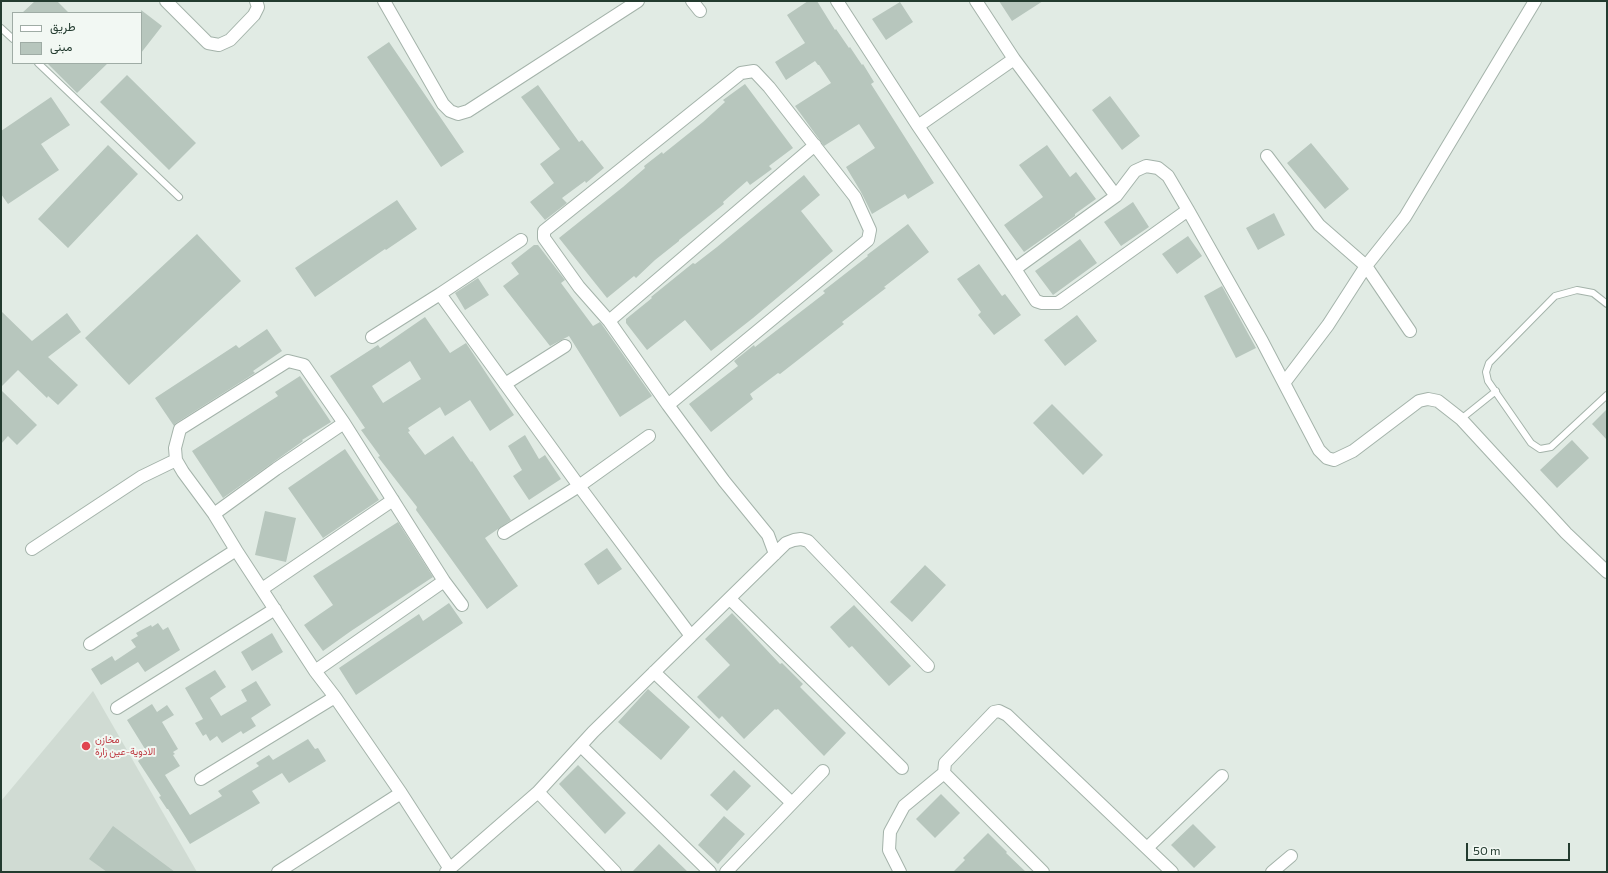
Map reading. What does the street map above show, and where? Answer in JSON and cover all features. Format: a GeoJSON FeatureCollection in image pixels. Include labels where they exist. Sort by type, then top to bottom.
{"type":"FeatureCollection","features":[{"type":"Feature","properties":{"kind":"street"},"geometry":{"type":"LineString","coordinates":[[166,1],[208,43],[219,45],[230,40],[254,15],[259,3]]}},
{"type":"Feature","properties":{"kind":"street"},"geometry":{"type":"LineString","coordinates":[[386,2],[443,104],[450,111],[458,114],[468,110],[638,1]]}},
{"type":"Feature","properties":{"kind":"street"},"geometry":{"type":"LineString","coordinates":[[692,1],[700,12]]}},
{"type":"Feature","properties":{"kind":"street"},"geometry":{"type":"LineString","coordinates":[[837,1],[918,126],[1036,301],[1042,303],[1058,303],[1188,210]]}},
{"type":"Feature","properties":{"kind":"street"},"geometry":{"type":"LineString","coordinates":[[976,1],[1014,59],[1116,196]]}},
{"type":"Feature","properties":{"kind":"street"},"geometry":{"type":"LineString","coordinates":[[1284,383],[1328,324],[1366,266],[1405,217],[1535,1]]}},
{"type":"Feature","properties":{"kind":"street"},"geometry":{"type":"LineString","coordinates":[[918,126],[1014,59]]}},
{"type":"Feature","properties":{"kind":"street"},"geometry":{"type":"LineString","coordinates":[[668,405],[868,240],[870,230],[855,197],[769,87],[754,71],[741,73],[544,231],[544,238],[579,287],[609,321],[668,405],[724,481],[768,535],[775,554]]}},
{"type":"Feature","properties":{"kind":"street"},"geometry":{"type":"LineString","coordinates":[[609,321],[815,145]]}},
{"type":"Feature","properties":{"kind":"street"},"geometry":{"type":"LineString","coordinates":[[1267,156],[1319,225],[1366,266],[1410,331]]}},
{"type":"Feature","properties":{"kind":"street"},"geometry":{"type":"LineString","coordinates":[[1015,269],[1116,196],[1134,171],[1146,166],[1158,168],[1168,176],[1188,210],[1262,341],[1319,450],[1327,458],[1334,460],[1353,451],[1419,401],[1428,398],[1438,401],[1461,419],[1566,533],[1607,572]]}},
{"type":"Feature","properties":{"kind":"street"},"geometry":{"type":"LineString","coordinates":[[372,337],[521,240]]}},
{"type":"Feature","properties":{"kind":"street"},"geometry":{"type":"LineString","coordinates":[[440,294],[504,384],[691,636]]}},
{"type":"Feature","properties":{"kind":"street"},"geometry":{"type":"LineString","coordinates":[[504,384],[565,346]]}},
{"type":"Feature","properties":{"kind":"street"},"geometry":{"type":"LineString","coordinates":[[462,605],[444,581],[344,423],[304,365],[288,361],[180,429],[175,448],[176,460],[183,472],[214,514],[315,671],[335,696],[401,792],[448,870],[538,792],[580,746],[786,543],[801,539],[808,542],[928,666]]}},
{"type":"Feature","properties":{"kind":"street"},"geometry":{"type":"LineString","coordinates":[[214,514],[276,469],[344,423]]}},
{"type":"Feature","properties":{"kind":"street"},"geometry":{"type":"LineString","coordinates":[[504,533],[579,486],[650,436]]}},
{"type":"Feature","properties":{"kind":"street"},"geometry":{"type":"LineString","coordinates":[[32,549],[140,477],[176,460]]}},
{"type":"Feature","properties":{"kind":"street"},"geometry":{"type":"LineString","coordinates":[[262,589],[393,500]]}},
{"type":"Feature","properties":{"kind":"street"},"geometry":{"type":"LineString","coordinates":[[90,644],[236,550]]}},
{"type":"Feature","properties":{"kind":"street"},"geometry":{"type":"LineString","coordinates":[[315,671],[444,581]]}},
{"type":"Feature","properties":{"kind":"street"},"geometry":{"type":"LineString","coordinates":[[730,599],[902,768]]}},
{"type":"Feature","properties":{"kind":"street"},"geometry":{"type":"LineString","coordinates":[[117,708],[275,610]]}},
{"type":"Feature","properties":{"kind":"street"},"geometry":{"type":"LineString","coordinates":[[654,672],[792,803]]}},
{"type":"Feature","properties":{"kind":"street"},"geometry":{"type":"LineString","coordinates":[[201,779],[335,696]]}},
{"type":"Feature","properties":{"kind":"street"},"geometry":{"type":"LineString","coordinates":[[900,872],[889,850],[890,832],[904,806],[944,773],[945,763],[994,712],[998,711],[1003,712],[1172,872]]}},
{"type":"Feature","properties":{"kind":"street"},"geometry":{"type":"LineString","coordinates":[[580,746],[710,872]]}},
{"type":"Feature","properties":{"kind":"street"},"geometry":{"type":"LineString","coordinates":[[726,872],[823,771]]}},
{"type":"Feature","properties":{"kind":"street"},"geometry":{"type":"LineString","coordinates":[[944,773],[1043,872]]}},
{"type":"Feature","properties":{"kind":"street"},"geometry":{"type":"LineString","coordinates":[[1147,848],[1222,776]]}},
{"type":"Feature","properties":{"kind":"street"},"geometry":{"type":"LineString","coordinates":[[278,872],[401,792]]}},
{"type":"Feature","properties":{"kind":"street"},"geometry":{"type":"LineString","coordinates":[[538,792],[614,872]]}},
{"type":"Feature","properties":{"kind":"street"},"geometry":{"type":"LineString","coordinates":[[1272,872],[1291,856]]}},
{"type":"Feature","properties":{"kind":"lane"},"geometry":{"type":"LineString","coordinates":[[1,28],[12,38]]}},
{"type":"Feature","properties":{"kind":"lane"},"geometry":{"type":"LineString","coordinates":[[39,64],[179,196]]}},
{"type":"Feature","properties":{"kind":"lane"},"geometry":{"type":"LineString","coordinates":[[1607,304],[1593,293],[1577,290],[1555,296],[1489,364],[1486,372],[1488,381],[1531,443],[1540,449],[1551,447],[1607,395]]}},
{"type":"Feature","properties":{"kind":"lane"},"geometry":{"type":"LineString","coordinates":[[1461,419],[1496,391]]}},
{"type":"Feature","properties":{"kind":"shaded area","name":"مخازن الادوية-عين زارة"},"geometry":{"type":"Polygon","coordinates":[[[93,691],[197,872],[1,872],[1,801],[93,691]]]}},
{"type":"Feature","properties":{"kind":"building"},"geometry":{"type":"Polygon","coordinates":[[[35,1],[57,1],[68,12],[23,12],[35,1]]]}},
{"type":"Feature","properties":{"kind":"building"},"geometry":{"type":"Polygon","coordinates":[[[808,1],[817,1],[835,30],[836,29],[849,48],[850,47],[862,65],[863,64],[874,82],[871,84],[934,183],[908,199],[905,194],[872,214],[846,167],[875,148],[859,124],[824,146],[795,106],[831,83],[815,61],[786,80],[775,62],[805,43],[787,15],[808,1]]]}},
{"type":"Feature","properties":{"kind":"building"},"geometry":{"type":"Polygon","coordinates":[[[999,1],[1043,1],[1012,21],[999,1]]]}},
{"type":"Feature","properties":{"kind":"building"},"geometry":{"type":"Polygon","coordinates":[[[900,2],[913,22],[886,40],[872,19],[900,2]]]}},
{"type":"Feature","properties":{"kind":"building"},"geometry":{"type":"Polygon","coordinates":[[[141,10],[162,26],[142,52],[142,12],[141,10]]]}},
{"type":"Feature","properties":{"kind":"building"},"geometry":{"type":"Polygon","coordinates":[[[389,42],[464,152],[441,167],[367,57],[389,42]]]}},
{"type":"Feature","properties":{"kind":"building"},"geometry":{"type":"Polygon","coordinates":[[[48,64],[107,64],[77,93],[48,64]]]}},
{"type":"Feature","properties":{"kind":"building"},"geometry":{"type":"Polygon","coordinates":[[[127,75],[196,143],[169,170],[100,102],[127,75]]]}},
{"type":"Feature","properties":{"kind":"building"},"geometry":{"type":"Polygon","coordinates":[[[745,84],[793,148],[769,166],[772,169],[750,185],[747,181],[723,202],[724,204],[655,260],[636,278],[634,276],[607,298],[559,238],[623,187],[645,168],[644,166],[662,152],[663,154],[703,122],[725,102],[723,100],[745,84]]]}},
{"type":"Feature","properties":{"kind":"building"},"geometry":{"type":"Polygon","coordinates":[[[538,85],[579,142],[582,140],[604,168],[586,183],[585,181],[562,198],[567,203],[545,220],[530,202],[554,183],[540,164],[560,149],[521,97],[538,85]]]}},
{"type":"Feature","properties":{"kind":"building"},"geometry":{"type":"Polygon","coordinates":[[[1110,96],[1140,136],[1122,150],[1092,110],[1110,96]]]}},
{"type":"Feature","properties":{"kind":"building"},"geometry":{"type":"Polygon","coordinates":[[[51,97],[70,125],[41,144],[59,170],[8,204],[1,194],[1,131],[51,97]]]}},
{"type":"Feature","properties":{"kind":"building"},"geometry":{"type":"Polygon","coordinates":[[[1311,143],[1349,189],[1325,209],[1287,163],[1311,143]]]}},
{"type":"Feature","properties":{"kind":"building"},"geometry":{"type":"Polygon","coordinates":[[[108,145],[138,174],[68,248],[38,219],[108,145]]]}},
{"type":"Feature","properties":{"kind":"building"},"geometry":{"type":"Polygon","coordinates":[[[1047,145],[1070,177],[1076,172],[1096,199],[1075,214],[1075,216],[1024,252],[1004,225],[1043,197],[1019,165],[1047,145]]]}},
{"type":"Feature","properties":{"kind":"building"},"geometry":{"type":"Polygon","coordinates":[[[804,175],[820,195],[801,211],[833,251],[711,351],[685,320],[647,350],[626,323],[626,319],[693,263],[695,264],[717,247],[804,175]]]}},
{"type":"Feature","properties":{"kind":"building"},"geometry":{"type":"Polygon","coordinates":[[[397,200],[417,229],[315,297],[295,268],[397,200]]]}},
{"type":"Feature","properties":{"kind":"building"},"geometry":{"type":"Polygon","coordinates":[[[1133,202],[1149,227],[1121,246],[1104,222],[1133,202]]]}},
{"type":"Feature","properties":{"kind":"building"},"geometry":{"type":"Polygon","coordinates":[[[1274,213],[1285,235],[1258,250],[1246,228],[1274,213]]]}},
{"type":"Feature","properties":{"kind":"building"},"geometry":{"type":"Polygon","coordinates":[[[908,224],[929,252],[842,322],[844,324],[780,374],[778,373],[750,394],[753,399],[711,432],[689,404],[738,366],[734,361],[754,345],[755,347],[825,293],[823,291],[908,224]]]}},
{"type":"Feature","properties":{"kind":"building"},"geometry":{"type":"Polygon","coordinates":[[[197,234],[241,281],[129,385],[85,338],[197,234]]]}},
{"type":"Feature","properties":{"kind":"building"},"geometry":{"type":"Polygon","coordinates":[[[1188,236],[1202,256],[1177,274],[1162,254],[1188,236]]]}},
{"type":"Feature","properties":{"kind":"building"},"geometry":{"type":"Polygon","coordinates":[[[1080,239],[1097,263],[1053,295],[1035,271],[1080,239]]]}},
{"type":"Feature","properties":{"kind":"building"},"geometry":{"type":"Polygon","coordinates":[[[534,245],[538,245],[565,280],[561,283],[593,326],[600,322],[652,396],[620,417],[569,336],[550,346],[503,286],[519,274],[511,263],[534,245]]]}},
{"type":"Feature","properties":{"kind":"building"},"geometry":{"type":"Polygon","coordinates":[[[979,264],[1002,296],[1005,294],[1021,315],[994,335],[978,315],[981,312],[957,279],[979,264]]]}},
{"type":"Feature","properties":{"kind":"building"},"geometry":{"type":"Polygon","coordinates":[[[478,278],[489,295],[465,310],[455,293],[478,278]]]}},
{"type":"Feature","properties":{"kind":"building"},"geometry":{"type":"Polygon","coordinates":[[[1222,286],[1256,348],[1236,358],[1204,296],[1222,286]]]}},
{"type":"Feature","properties":{"kind":"building"},"geometry":{"type":"Polygon","coordinates":[[[1,311],[32,341],[67,313],[81,332],[48,357],[78,385],[58,405],[48,396],[47,398],[18,370],[1,387],[1,311]]]}},
{"type":"Feature","properties":{"kind":"building"},"geometry":{"type":"Polygon","coordinates":[[[1077,315],[1097,341],[1065,366],[1044,340],[1077,315]]]}},
{"type":"Feature","properties":{"kind":"building"},"geometry":{"type":"Polygon","coordinates":[[[425,317],[450,353],[466,343],[514,415],[490,431],[470,400],[445,416],[440,407],[408,428],[410,431],[408,432],[425,455],[453,436],[471,462],[472,461],[511,520],[485,538],[518,586],[487,609],[416,510],[417,507],[378,457],[380,456],[361,430],[365,428],[330,376],[378,345],[380,348],[425,317]],[[410,361],[372,386],[383,403],[421,379],[410,361]]]}},
{"type":"Feature","properties":{"kind":"building"},"geometry":{"type":"Polygon","coordinates":[[[267,329],[282,351],[253,371],[255,373],[176,423],[174,426],[155,398],[236,345],[239,348],[267,329]]]}},
{"type":"Feature","properties":{"kind":"building"},"geometry":{"type":"Polygon","coordinates":[[[300,376],[331,422],[302,440],[303,441],[223,498],[192,451],[278,396],[275,392],[300,376]]]}},
{"type":"Feature","properties":{"kind":"building"},"geometry":{"type":"Polygon","coordinates":[[[1,390],[37,425],[17,445],[8,436],[1,444],[1,390]]]}},
{"type":"Feature","properties":{"kind":"building"},"geometry":{"type":"Polygon","coordinates":[[[1052,404],[1103,455],[1083,475],[1033,423],[1052,404]]]}},
{"type":"Feature","properties":{"kind":"building"},"geometry":{"type":"Polygon","coordinates":[[[1607,409],[1607,440],[1592,424],[1607,409]]]}},
{"type":"Feature","properties":{"kind":"building"},"geometry":{"type":"Polygon","coordinates":[[[525,435],[539,459],[545,455],[561,479],[529,500],[513,476],[522,470],[508,446],[525,435]]]}},
{"type":"Feature","properties":{"kind":"building"},"geometry":{"type":"Polygon","coordinates":[[[1572,440],[1589,458],[1557,488],[1540,470],[1572,440]]]}},
{"type":"Feature","properties":{"kind":"building"},"geometry":{"type":"Polygon","coordinates":[[[345,449],[379,500],[323,538],[288,488],[345,449]]]}},
{"type":"Feature","properties":{"kind":"building"},"geometry":{"type":"Polygon","coordinates":[[[265,511],[296,518],[286,562],[255,555],[265,511]]]}},
{"type":"Feature","properties":{"kind":"building"},"geometry":{"type":"Polygon","coordinates":[[[398,522],[433,577],[323,651],[304,625],[333,605],[313,576],[398,522]]]}},
{"type":"Feature","properties":{"kind":"building"},"geometry":{"type":"Polygon","coordinates":[[[607,548],[622,569],[598,585],[584,564],[607,548]]]}},
{"type":"Feature","properties":{"kind":"building"},"geometry":{"type":"Polygon","coordinates":[[[925,565],[946,585],[912,622],[890,602],[925,565]]]}},
{"type":"Feature","properties":{"kind":"building"},"geometry":{"type":"Polygon","coordinates":[[[449,603],[463,623],[356,695],[339,668],[419,614],[423,621],[449,603]]]}},
{"type":"Feature","properties":{"kind":"building"},"geometry":{"type":"Polygon","coordinates":[[[854,605],[911,666],[889,686],[852,646],[849,648],[830,627],[854,605]]]}},
{"type":"Feature","properties":{"kind":"building"},"geometry":{"type":"Polygon","coordinates":[[[732,613],[780,664],[782,663],[803,684],[800,687],[846,733],[824,756],[778,709],[775,709],[744,739],[722,716],[719,719],[697,697],[730,665],[705,639],[732,613]]]}},
{"type":"Feature","properties":{"kind":"building"},"geometry":{"type":"Polygon","coordinates":[[[158,623],[163,630],[168,627],[180,650],[145,672],[138,662],[101,685],[91,669],[112,656],[115,661],[136,647],[131,640],[138,636],[136,633],[158,623]]]}},
{"type":"Feature","properties":{"kind":"building"},"geometry":{"type":"Polygon","coordinates":[[[272,633],[283,652],[252,671],[241,652],[272,633]]]}},
{"type":"Feature","properties":{"kind":"building"},"geometry":{"type":"Polygon","coordinates":[[[215,670],[226,687],[210,698],[221,716],[247,701],[241,690],[256,681],[271,705],[251,718],[256,726],[243,734],[241,731],[222,743],[217,736],[210,741],[206,734],[203,736],[195,723],[203,719],[185,688],[215,670]]]}},
{"type":"Feature","properties":{"kind":"building"},"geometry":{"type":"Polygon","coordinates":[[[648,689],[690,727],[661,760],[618,722],[648,689]]]}},
{"type":"Feature","properties":{"kind":"building"},"geometry":{"type":"Polygon","coordinates":[[[152,704],[157,712],[167,705],[174,715],[162,722],[178,749],[173,752],[175,754],[173,755],[180,766],[165,775],[190,815],[222,796],[218,791],[259,766],[256,763],[269,755],[273,760],[308,739],[315,749],[318,748],[326,761],[289,783],[282,773],[252,791],[260,803],[190,844],[159,797],[161,796],[138,761],[139,760],[136,755],[145,749],[127,720],[152,704]]]}},
{"type":"Feature","properties":{"kind":"building"},"geometry":{"type":"Polygon","coordinates":[[[578,765],[626,813],[605,834],[559,784],[578,765]]]}},
{"type":"Feature","properties":{"kind":"building"},"geometry":{"type":"Polygon","coordinates":[[[734,770],[751,786],[727,811],[710,795],[734,770]]]}},
{"type":"Feature","properties":{"kind":"building"},"geometry":{"type":"Polygon","coordinates":[[[941,794],[960,813],[935,838],[916,819],[941,794]]]}},
{"type":"Feature","properties":{"kind":"building"},"geometry":{"type":"Polygon","coordinates":[[[724,816],[745,834],[718,864],[698,845],[724,816]]]}},
{"type":"Feature","properties":{"kind":"building"},"geometry":{"type":"Polygon","coordinates":[[[1193,824],[1216,847],[1194,868],[1171,845],[1193,824]]]}},
{"type":"Feature","properties":{"kind":"building"},"geometry":{"type":"Polygon","coordinates":[[[113,826],[175,872],[107,872],[89,859],[113,826]]]}},
{"type":"Feature","properties":{"kind":"building"},"geometry":{"type":"Polygon","coordinates":[[[988,833],[1026,872],[953,872],[965,860],[963,858],[988,833]]]}},
{"type":"Feature","properties":{"kind":"building"},"geometry":{"type":"Polygon","coordinates":[[[659,844],[688,872],[632,872],[659,844]]]}},
{"type":"Feature","properties":{"kind":"place","name":"مخازن الادوية-عين زارة"},"geometry":{"type":"Point","coordinates":[86,746]}}]}
